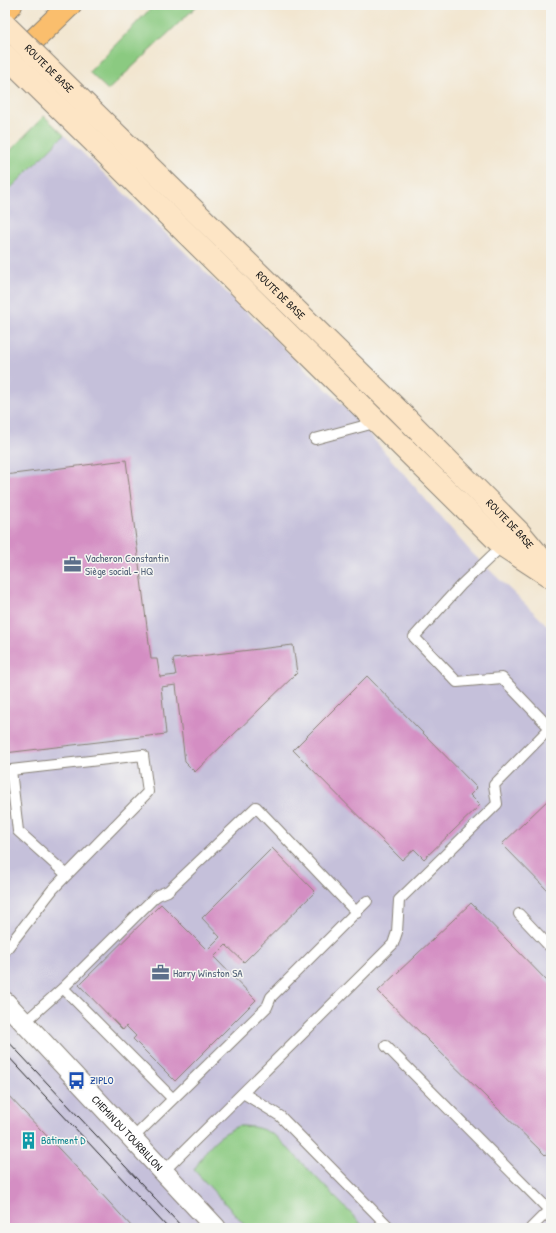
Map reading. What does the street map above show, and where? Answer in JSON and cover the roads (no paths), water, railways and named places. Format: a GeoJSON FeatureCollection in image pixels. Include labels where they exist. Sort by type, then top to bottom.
{"type":"FeatureCollection","features":[{"type":"Feature","properties":{"kind":"highway"},"geometry":{"type":"LineString","coordinates":[[5,10],[11,5]]}},
{"type":"Feature","properties":{"kind":"highway"},"geometry":{"type":"LineString","coordinates":[[5,69],[70,5]]}},
{"type":"Feature","properties":{"kind":"street","name":"ROUTE DE BASE"},"geometry":{"type":"LineString","coordinates":[[5,25],[104,138],[388,416],[519,532],[551,570]]}},
{"type":"Feature","properties":{"kind":"street","name":"ROUTE DE BASE"},"geometry":{"type":"LineString","coordinates":[[5,55],[104,138]]}},
{"type":"Feature","properties":{"kind":"street","name":"ROUTE DE BASE"},"geometry":{"type":"LineString","coordinates":[[388,416],[502,545],[551,577]]}},
{"type":"Feature","properties":{"kind":"street","name":"CHEMIN DU TOURBILLON"},"geometry":{"type":"LineString","coordinates":[[5,1002],[216,1228]]}},
{"type":"Feature","properties":{"kind":"lane"},"geometry":{"type":"LineString","coordinates":[[315,439],[388,416]]}},
{"type":"Feature","properties":{"kind":"lane"},"geometry":{"type":"LineString","coordinates":[[163,1172],[393,944],[397,932],[399,900],[497,804],[494,785],[550,728],[502,678],[457,682],[414,637],[461,585],[502,545],[519,532]]}},
{"type":"Feature","properties":{"kind":"lane"},"geometry":{"type":"LineString","coordinates":[[5,950],[53,889],[148,792],[143,755],[11,770],[18,831],[67,874]]}},
{"type":"Feature","properties":{"kind":"lane"},"geometry":{"type":"LineString","coordinates":[[24,1023],[63,988],[154,898],[168,890],[256,807],[357,913]]}},
{"type":"Feature","properties":{"kind":"lane"},"geometry":{"type":"LineString","coordinates":[[132,1139],[267,1007],[271,997],[357,913],[367,901]]}},
{"type":"Feature","properties":{"kind":"lane"},"geometry":{"type":"LineString","coordinates":[[520,914],[551,948]]}},
{"type":"Feature","properties":{"kind":"lane"},"geometry":{"type":"LineString","coordinates":[[63,988],[173,1099]]}},
{"type":"Feature","properties":{"kind":"lane"},"geometry":{"type":"LineString","coordinates":[[386,1046],[550,1209],[531,1228]]}},
{"type":"Feature","properties":{"kind":"lane"},"geometry":{"type":"LineString","coordinates":[[243,1093],[280,1116],[390,1228]]}},
{"type":"Feature","properties":{"kind":"tram line"},"geometry":{"type":"LineString","coordinates":[[5,1038],[183,1228]]}},
{"type":"Feature","properties":{"kind":"tram line"},"geometry":{"type":"LineString","coordinates":[[5,1053],[168,1228]]}},
{"type":"Feature","properties":{"kind":"place","name":"Vacheron Constantin Siège social - HQ"},"geometry":{"type":"Point","coordinates":[72,564]}},
{"type":"Feature","properties":{"kind":"place","name":"Harry Winston SA"},"geometry":{"type":"Point","coordinates":[160,973]}},
{"type":"Feature","properties":{"kind":"place","name":"ZIPLO"},"geometry":{"type":"Point","coordinates":[77,1080]}},
{"type":"Feature","properties":{"kind":"place","name":"Bâtiment D"},"geometry":{"type":"Point","coordinates":[28,1140]}}]}
